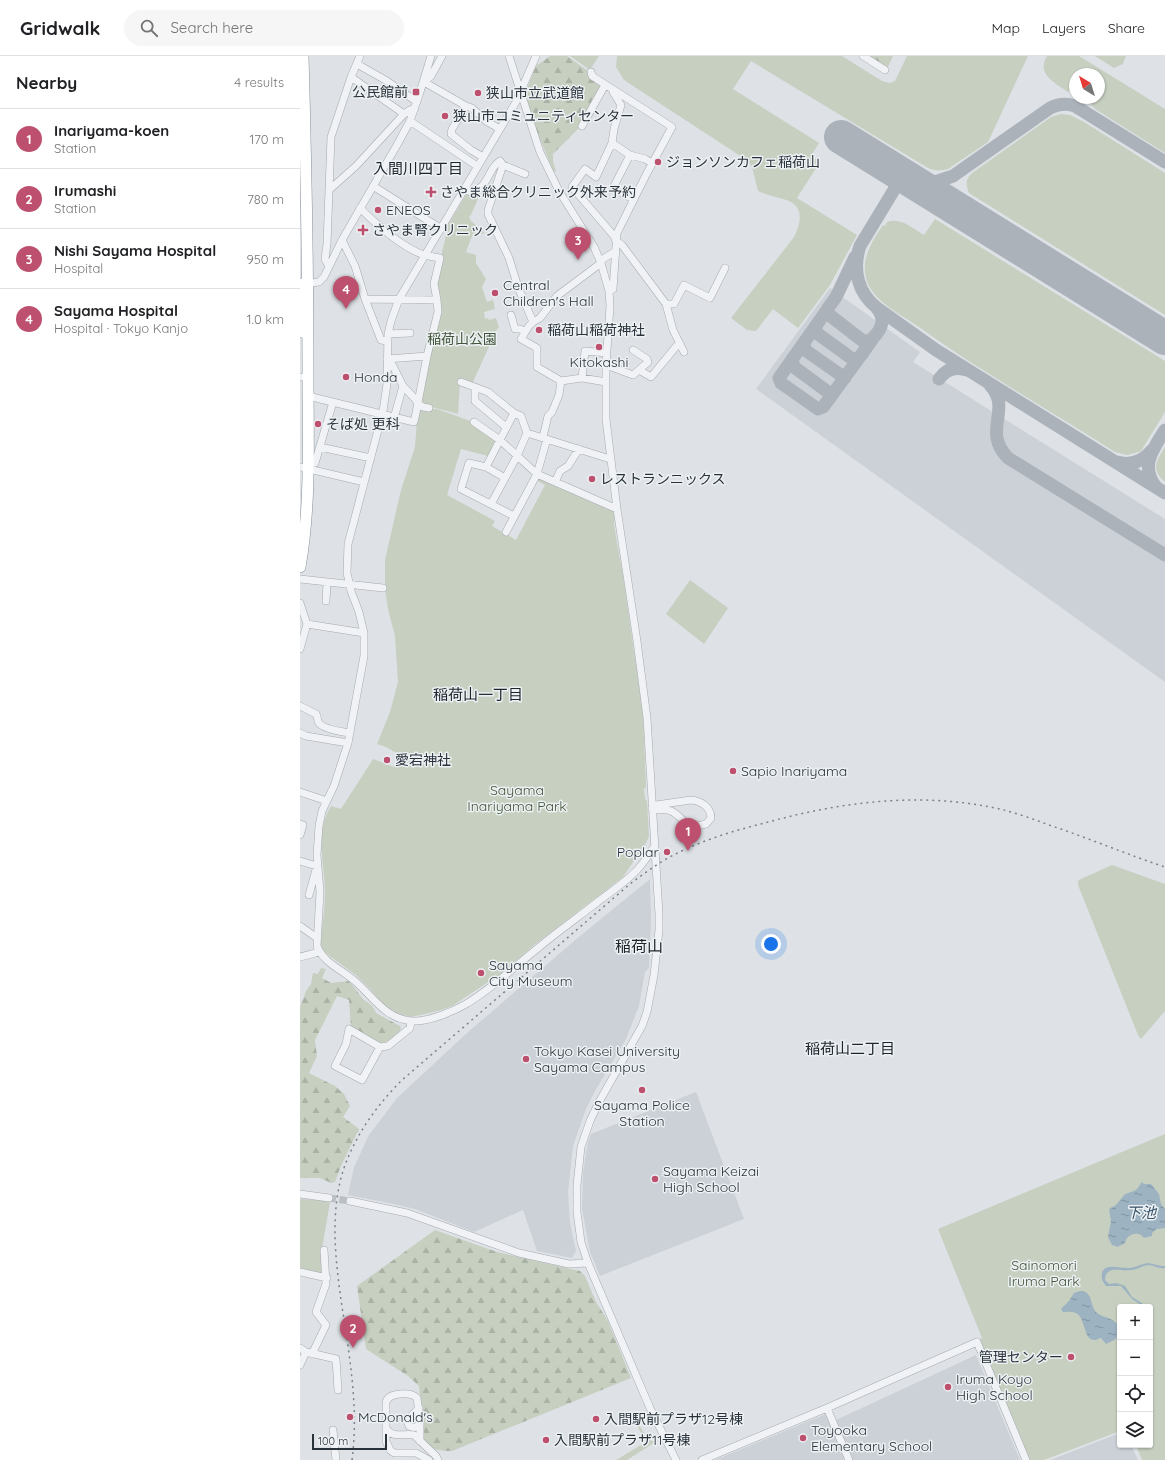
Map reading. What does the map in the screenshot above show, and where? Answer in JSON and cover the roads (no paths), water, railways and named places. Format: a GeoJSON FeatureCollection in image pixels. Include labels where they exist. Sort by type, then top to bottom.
{"type":"FeatureCollection","features":[{"type":"Feature","properties":{"kind":"highway"},"geometry":{"type":"LineString","coordinates":[[300,567],[306,521],[300,377],[304,284],[303,56]]}},
{"type":"Feature","properties":{"kind":"highway"},"geometry":{"type":"LineString","coordinates":[[300,209],[308,396],[304,467]]}},
{"type":"Feature","properties":{"kind":"street"},"geometry":{"type":"LineString","coordinates":[[329,267],[325,260],[331,138],[351,77],[360,56]]}},
{"type":"Feature","properties":{"kind":"street"},"geometry":{"type":"LineString","coordinates":[[304,284],[316,283],[322,280],[342,240],[410,121],[424,82],[431,56]]}},
{"type":"Feature","properties":{"kind":"street"},"geometry":{"type":"LineString","coordinates":[[424,82],[432,76],[442,56]]}},
{"type":"Feature","properties":{"kind":"street"},"geometry":{"type":"LineString","coordinates":[[509,56],[536,142],[548,170],[589,239],[600,262],[609,291],[609,330],[606,365],[606,419],[617,510],[645,692],[659,930],[654,975],[647,1012],[642,1026],[594,1110],[581,1147],[576,1212],[581,1242],[588,1263],[650,1408],[676,1460]]}},
{"type":"Feature","properties":{"kind":"street"},"geometry":{"type":"LineString","coordinates":[[536,56],[516,102],[399,299],[390,321],[387,337],[387,384],[382,416],[348,544],[346,563],[349,585],[359,612],[364,633],[364,656],[348,743],[334,786],[322,811],[318,826],[317,866],[320,892],[316,946],[325,959],[360,986],[381,1008],[398,1018],[418,1021],[449,1012],[484,992],[502,979],[537,948],[624,882],[642,865],[654,847]]}},
{"type":"Feature","properties":{"kind":"street"},"geometry":{"type":"LineString","coordinates":[[863,56],[885,70]]}},
{"type":"Feature","properties":{"kind":"street"},"geometry":{"type":"LineString","coordinates":[[357,64],[387,81],[416,105]]}},
{"type":"Feature","properties":{"kind":"street"},"geometry":{"type":"LineString","coordinates":[[591,72],[592,76],[605,86],[672,127],[633,199],[617,233],[614,252],[616,256],[613,289],[609,291]]}},
{"type":"Feature","properties":{"kind":"street"},"geometry":{"type":"LineString","coordinates":[[351,77],[404,114]]}},
{"type":"Feature","properties":{"kind":"street"},"geometry":{"type":"LineString","coordinates":[[424,82],[472,108],[486,121],[500,129]]}},
{"type":"Feature","properties":{"kind":"street"},"geometry":{"type":"LineString","coordinates":[[582,126],[605,86]]}},
{"type":"Feature","properties":{"kind":"street"},"geometry":{"type":"LineString","coordinates":[[612,90],[621,105],[614,129],[612,143],[596,177],[585,169],[572,187],[614,236],[616,241],[622,245],[666,304],[673,330],[684,352]]}},
{"type":"Feature","properties":{"kind":"street"},"geometry":{"type":"LineString","coordinates":[[329,190],[356,166],[404,114],[416,105]]}},
{"type":"Feature","properties":{"kind":"street"},"geometry":{"type":"LineString","coordinates":[[466,106],[452,129],[451,134],[471,150],[483,157]]}},
{"type":"Feature","properties":{"kind":"street"},"geometry":{"type":"LineString","coordinates":[[410,121],[477,166]]}},
{"type":"Feature","properties":{"kind":"street"},"geometry":{"type":"LineString","coordinates":[[612,143],[630,154],[652,163]]}},
{"type":"Feature","properties":{"kind":"street"},"geometry":{"type":"LineString","coordinates":[[630,154],[613,188],[633,199]]}},
{"type":"Feature","properties":{"kind":"street"},"geometry":{"type":"LineString","coordinates":[[464,189],[469,192],[475,191],[484,185],[495,164],[500,161],[503,165],[525,174]]}},
{"type":"Feature","properties":{"kind":"street"},"geometry":{"type":"LineString","coordinates":[[503,165],[488,214],[510,258],[518,287],[533,322]]}},
{"type":"Feature","properties":{"kind":"street"},"geometry":{"type":"LineString","coordinates":[[373,186],[440,228]]}},
{"type":"Feature","properties":{"kind":"street"},"geometry":{"type":"LineString","coordinates":[[308,396],[382,416],[414,422],[427,356],[437,318],[438,300],[434,284],[440,258],[425,255],[411,248],[380,227],[360,208]]}},
{"type":"Feature","properties":{"kind":"street"},"geometry":{"type":"LineString","coordinates":[[342,240],[355,266],[365,299],[381,340],[387,337],[410,333]]}},
{"type":"Feature","properties":{"kind":"street"},"geometry":{"type":"LineString","coordinates":[[606,382],[582,378],[562,381],[537,367],[537,348],[521,339],[525,331],[533,322],[540,318],[557,296],[614,252]]}},
{"type":"Feature","properties":{"kind":"street"},"geometry":{"type":"LineString","coordinates":[[666,304],[674,304],[684,285],[710,298],[725,268]]}},
{"type":"Feature","properties":{"kind":"street"},"geometry":{"type":"LineString","coordinates":[[365,299],[438,300]]}},
{"type":"Feature","properties":{"kind":"street"},"geometry":{"type":"LineString","coordinates":[[511,315],[515,329],[525,331]]}},
{"type":"Feature","properties":{"kind":"street"},"geometry":{"type":"LineString","coordinates":[[585,330],[609,330]]}},
{"type":"Feature","properties":{"kind":"street"},"geometry":{"type":"LineString","coordinates":[[639,370],[652,377],[679,343]]}},
{"type":"Feature","properties":{"kind":"street"},"geometry":{"type":"LineString","coordinates":[[606,365],[633,375],[648,362],[647,359],[633,350]]}},
{"type":"Feature","properties":{"kind":"street"},"geometry":{"type":"LineString","coordinates":[[582,378],[585,351],[607,352]]}},
{"type":"Feature","properties":{"kind":"street"},"geometry":{"type":"LineString","coordinates":[[386,359],[427,356]]}},
{"type":"Feature","properties":{"kind":"street"},"geometry":{"type":"LineString","coordinates":[[386,359],[392,364],[403,386],[417,402],[423,407],[429,408]]}},
{"type":"Feature","properties":{"kind":"street"},"geometry":{"type":"LineString","coordinates":[[506,532],[537,474],[548,416],[552,412],[562,381]]}},
{"type":"Feature","properties":{"kind":"street"},"geometry":{"type":"LineString","coordinates":[[462,382],[488,392],[514,413],[521,416],[527,433],[517,456],[491,504]]}},
{"type":"Feature","properties":{"kind":"street"},"geometry":{"type":"LineString","coordinates":[[394,418],[403,386]]}},
{"type":"Feature","properties":{"kind":"street"},"geometry":{"type":"LineString","coordinates":[[475,388],[475,401],[506,426]]}},
{"type":"Feature","properties":{"kind":"street"},"geometry":{"type":"LineString","coordinates":[[333,402],[320,447],[304,467],[364,482]]}},
{"type":"Feature","properties":{"kind":"street"},"geometry":{"type":"LineString","coordinates":[[486,468],[506,426],[514,413]]}},
{"type":"Feature","properties":{"kind":"street"},"geometry":{"type":"LineString","coordinates":[[474,422],[500,440],[537,474],[617,510]]}},
{"type":"Feature","properties":{"kind":"street"},"geometry":{"type":"LineString","coordinates":[[527,433],[610,459]]}},
{"type":"Feature","properties":{"kind":"street"},"geometry":{"type":"LineString","coordinates":[[320,447],[371,458]]}},
{"type":"Feature","properties":{"kind":"street"},"geometry":{"type":"LineString","coordinates":[[555,482],[560,472],[568,466],[579,449]]}},
{"type":"Feature","properties":{"kind":"street"},"geometry":{"type":"LineString","coordinates":[[505,478],[486,468],[469,463],[461,489],[514,516]]}},
{"type":"Feature","properties":{"kind":"street"},"geometry":{"type":"LineString","coordinates":[[300,579],[383,588]]}},
{"type":"Feature","properties":{"kind":"street"},"geometry":{"type":"LineString","coordinates":[[326,601],[327,582]]}},
{"type":"Feature","properties":{"kind":"street"},"geometry":{"type":"LineString","coordinates":[[300,603],[307,624],[300,649]]}},
{"type":"Feature","properties":{"kind":"street"},"geometry":{"type":"LineString","coordinates":[[307,624],[364,633]]}},
{"type":"Feature","properties":{"kind":"street"},"geometry":{"type":"LineString","coordinates":[[300,706],[316,714],[320,725],[350,733]]}},
{"type":"Feature","properties":{"kind":"street"},"geometry":{"type":"LineString","coordinates":[[300,733],[306,736],[348,743]]}},
{"type":"Feature","properties":{"kind":"street"},"geometry":{"type":"LineString","coordinates":[[300,792],[327,801]]}},
{"type":"Feature","properties":{"kind":"street"},"geometry":{"type":"LineString","coordinates":[[698,800],[709,810],[711,818],[706,824],[693,827],[670,811],[656,810],[652,808],[656,805],[698,800]]}},
{"type":"Feature","properties":{"kind":"street"},"geometry":{"type":"LineString","coordinates":[[300,824],[303,825],[300,835]]}},
{"type":"Feature","properties":{"kind":"street"},"geometry":{"type":"LineString","coordinates":[[300,861],[317,866]]}},
{"type":"Feature","properties":{"kind":"street"},"geometry":{"type":"LineString","coordinates":[[309,895],[317,866]]}},
{"type":"Feature","properties":{"kind":"street"},"geometry":{"type":"LineString","coordinates":[[300,926],[317,938]]}},
{"type":"Feature","properties":{"kind":"street"},"geometry":{"type":"LineString","coordinates":[[300,957],[319,952]]}},
{"type":"Feature","properties":{"kind":"street"},"geometry":{"type":"LineString","coordinates":[[380,1047],[362,1080],[335,1066],[346,1044],[349,1030],[356,1032],[380,1047],[388,1046],[410,1028],[411,1021]]}},
{"type":"Feature","properties":{"kind":"street"},"geometry":{"type":"LineString","coordinates":[[300,1194],[330,1198]]}},
{"type":"Feature","properties":{"kind":"street"},"geometry":{"type":"LineString","coordinates":[[350,1201],[407,1213],[519,1253],[569,1264],[588,1263]]}},
{"type":"Feature","properties":{"kind":"street"},"geometry":{"type":"LineString","coordinates":[[300,1365],[306,1351],[326,1325],[316,1312],[327,1278],[324,1250]]}},
{"type":"Feature","properties":{"kind":"street"},"geometry":{"type":"LineString","coordinates":[[300,1272],[327,1278]]}},
{"type":"Feature","properties":{"kind":"street"},"geometry":{"type":"LineString","coordinates":[[702,1460],[827,1408],[977,1342],[1026,1460]]}},
{"type":"Feature","properties":{"kind":"street"},"geometry":{"type":"LineString","coordinates":[[306,1351],[336,1359],[338,1390]]}},
{"type":"Feature","properties":{"kind":"street"},"geometry":{"type":"LineString","coordinates":[[420,1441],[420,1422],[417,1398],[413,1395],[392,1395],[388,1397],[386,1402],[386,1441],[388,1448],[392,1452],[416,1453],[429,1460]]}},
{"type":"Feature","properties":{"kind":"street"},"geometry":{"type":"LineString","coordinates":[[419,1408],[407,1421],[410,1426],[414,1428],[418,1426],[420,1422]]}},
{"type":"Feature","properties":{"kind":"street"},"geometry":{"type":"LineString","coordinates":[[827,1408],[849,1460]]}},
{"type":"Feature","properties":{"kind":"street"},"geometry":{"type":"LineString","coordinates":[[386,1428],[390,1433],[395,1435]]}},
{"type":"Feature","properties":{"kind":"street"},"geometry":{"type":"LineString","coordinates":[[333,1430],[336,1460]]}},
{"type":"Feature","properties":{"kind":"street"},"geometry":{"type":"LineString","coordinates":[[386,1441],[389,1437],[395,1435],[412,1434],[436,1456],[438,1460]]}},
{"type":"Feature","properties":{"kind":"water","name":"下池"},"geometry":{"type":"Polygon","coordinates":[[[1142,1182],[1144,1184],[1151,1184],[1159,1194],[1161,1204],[1165,1209],[1165,1228],[1157,1229],[1152,1233],[1152,1236],[1144,1238],[1138,1234],[1131,1235],[1127,1238],[1124,1244],[1118,1247],[1112,1245],[1108,1237],[1111,1221],[1109,1209],[1116,1205],[1125,1194],[1137,1189],[1142,1182]]]}},
{"type":"Feature","properties":{"kind":"water"},"geometry":{"type":"Polygon","coordinates":[[[1148,1263],[1165,1266],[1165,1268],[1159,1268],[1149,1265],[1133,1270],[1111,1270],[1106,1275],[1105,1280],[1109,1284],[1116,1283],[1125,1286],[1132,1297],[1142,1304],[1140,1304],[1132,1299],[1121,1286],[1106,1286],[1102,1280],[1102,1274],[1107,1268],[1130,1268],[1148,1263]]]}},
{"type":"Feature","properties":{"kind":"water"},"geometry":{"type":"Polygon","coordinates":[[[1080,1291],[1087,1294],[1098,1314],[1111,1319],[1117,1324],[1117,1337],[1115,1339],[1106,1344],[1101,1338],[1096,1340],[1091,1339],[1086,1333],[1082,1319],[1076,1313],[1063,1312],[1061,1309],[1074,1293],[1080,1291]]]}},
{"type":"Feature","properties":{"kind":"tunnel"},"geometry":{"type":"LineString","coordinates":[[329,1198],[350,1201]]}},
{"type":"Feature","properties":{"kind":"railway"},"geometry":{"type":"LineString","coordinates":[[352,1460],[354,1440],[354,1400],[339,1283],[335,1233],[337,1200],[344,1168],[349,1155],[368,1121],[402,1080],[630,884],[668,858],[690,847],[725,834],[790,816],[820,810],[850,805],[909,800],[970,804],[1012,812],[1165,867]]}},
{"type":"Feature","properties":{"kind":"place","name":"公民館前"},"geometry":{"type":"Point","coordinates":[416,92]}},
{"type":"Feature","properties":{"kind":"place","name":"狭山市立武道館"},"geometry":{"type":"Point","coordinates":[478,93]}},
{"type":"Feature","properties":{"kind":"place","name":"狭山市コミュニティセンター"},"geometry":{"type":"Point","coordinates":[445,116]}},
{"type":"Feature","properties":{"kind":"place","name":"ジョンソンカフェ稲荷山"},"geometry":{"type":"Point","coordinates":[658,162]}},
{"type":"Feature","properties":{"kind":"place","name":"さやま総合クリニック外来予約"},"geometry":{"type":"Point","coordinates":[431,192]}},
{"type":"Feature","properties":{"kind":"place","name":"ENEOS"},"geometry":{"type":"Point","coordinates":[378,210]}},
{"type":"Feature","properties":{"kind":"place","name":"さやま腎クリニック"},"geometry":{"type":"Point","coordinates":[363,230]}},
{"type":"Feature","properties":{"kind":"place","name":"Nishi Sayama Hospital"},"geometry":{"type":"Point","coordinates":[578,260]}},
{"type":"Feature","properties":{"kind":"place","name":"Central Children's Hall"},"geometry":{"type":"Point","coordinates":[495,293]}},
{"type":"Feature","properties":{"kind":"place","name":"Sayama Hospital"},"geometry":{"type":"Point","coordinates":[346,309]}},
{"type":"Feature","properties":{"kind":"place","name":"稲荷山稲荷神社"},"geometry":{"type":"Point","coordinates":[539,330]}},
{"type":"Feature","properties":{"kind":"place","name":"Kitokashi"},"geometry":{"type":"Point","coordinates":[599,347]}},
{"type":"Feature","properties":{"kind":"place","name":"Honda"},"geometry":{"type":"Point","coordinates":[346,377]}},
{"type":"Feature","properties":{"kind":"place","name":"そば処 更科"},"geometry":{"type":"Point","coordinates":[318,424]}},
{"type":"Feature","properties":{"kind":"place","name":"レストランニックス"},"geometry":{"type":"Point","coordinates":[592,479]}},
{"type":"Feature","properties":{"kind":"place","name":"愛宕神社"},"geometry":{"type":"Point","coordinates":[387,760]}},
{"type":"Feature","properties":{"kind":"place","name":"Sapio Inariyama"},"geometry":{"type":"Point","coordinates":[733,771]}},
{"type":"Feature","properties":{"kind":"place","name":"Inariyama-koen"},"geometry":{"type":"Point","coordinates":[688,851]}},
{"type":"Feature","properties":{"kind":"place","name":"Poplar"},"geometry":{"type":"Point","coordinates":[667,852]}},
{"type":"Feature","properties":{"kind":"place","name":"Sayama City Museum"},"geometry":{"type":"Point","coordinates":[481,973]}},
{"type":"Feature","properties":{"kind":"place","name":"Tokyo Kasei University Sayama Campus"},"geometry":{"type":"Point","coordinates":[526,1059]}},
{"type":"Feature","properties":{"kind":"place","name":"Sayama Police Station"},"geometry":{"type":"Point","coordinates":[642,1090]}},
{"type":"Feature","properties":{"kind":"place","name":"Sayama Keizai High School"},"geometry":{"type":"Point","coordinates":[655,1179]}},
{"type":"Feature","properties":{"kind":"place","name":"Irumashi"},"geometry":{"type":"Point","coordinates":[353,1348]}},
{"type":"Feature","properties":{"kind":"place","name":"管理センター"},"geometry":{"type":"Point","coordinates":[1071,1357]}},
{"type":"Feature","properties":{"kind":"place","name":"Iruma Koyo High School"},"geometry":{"type":"Point","coordinates":[948,1387]}},
{"type":"Feature","properties":{"kind":"place","name":"McDonald's"},"geometry":{"type":"Point","coordinates":[350,1417]}},
{"type":"Feature","properties":{"kind":"place","name":"入間駅前プラザ12号棟"},"geometry":{"type":"Point","coordinates":[596,1419]}},
{"type":"Feature","properties":{"kind":"place","name":"Toyooka Elementary School"},"geometry":{"type":"Point","coordinates":[803,1438]}},
{"type":"Feature","properties":{"kind":"place","name":"入間駅前プラザ11号棟"},"geometry":{"type":"Point","coordinates":[546,1440]}},
{"type":"Feature","properties":{"kind":"district","name":"入間川四丁目"},"geometry":{"type":"Point","coordinates":[418,168]}},
{"type":"Feature","properties":{"kind":"district","name":"稲荷山一丁目"},"geometry":{"type":"Point","coordinates":[478,694]}},
{"type":"Feature","properties":{"kind":"district","name":"稲荷山"},"geometry":{"type":"Point","coordinates":[639,946]}},
{"type":"Feature","properties":{"kind":"district","name":"稲荷山二丁目"},"geometry":{"type":"Point","coordinates":[850,1048]}},
{"type":"Feature","properties":{"kind":"park label","name":"稲荷山公園"},"geometry":{"type":"Point","coordinates":[462,339]}},
{"type":"Feature","properties":{"kind":"park label","name":"Sayama Inariyama Park"},"geometry":{"type":"Point","coordinates":[517,798]}},
{"type":"Feature","properties":{"kind":"park label","name":"Sainomori Iruma Park"},"geometry":{"type":"Point","coordinates":[1044,1274]}}]}
